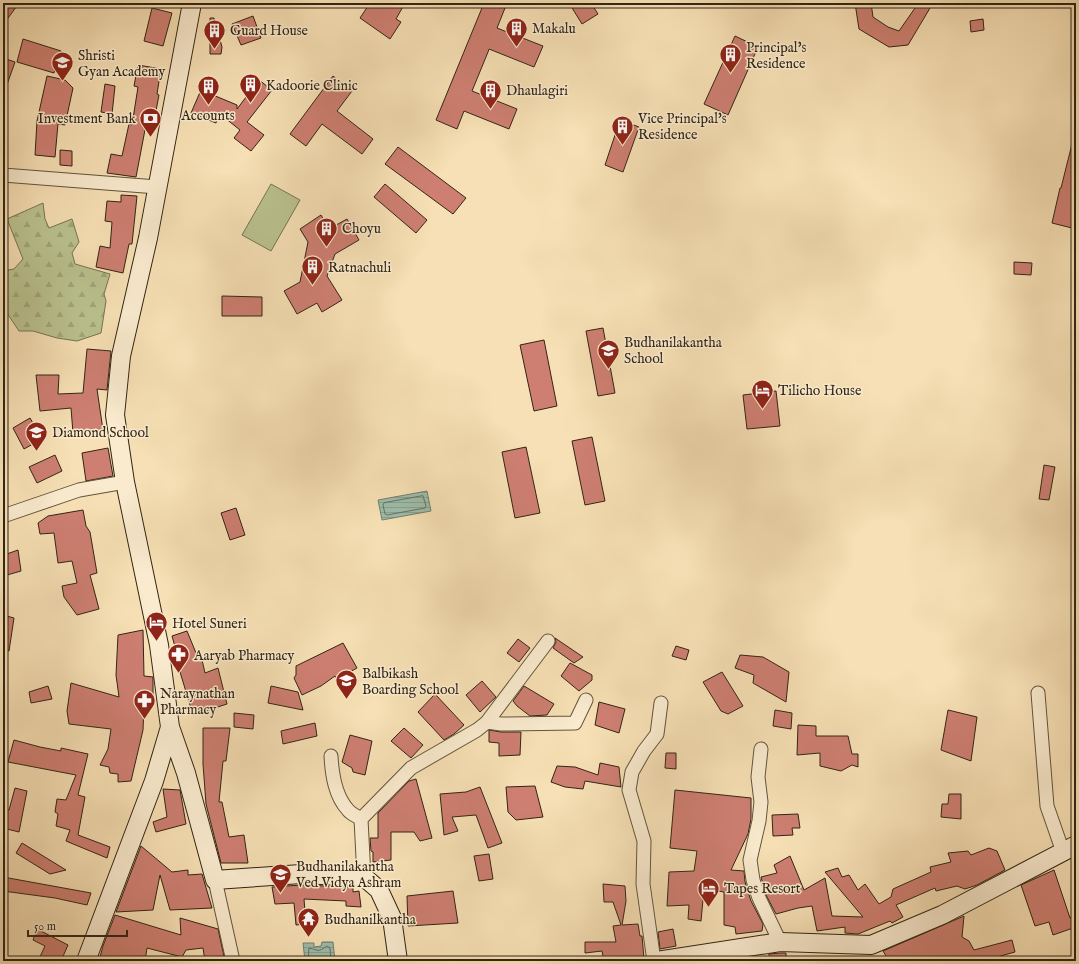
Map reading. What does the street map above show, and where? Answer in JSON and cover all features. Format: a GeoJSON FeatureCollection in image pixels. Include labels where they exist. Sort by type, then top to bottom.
{"type":"FeatureCollection","features":[{"type":"Feature","properties":{"kind":"main road"},"geometry":{"type":"LineString","coordinates":[[192,3],[148,238],[121,356],[115,415],[125,482],[159,645],[170,727],[186,773],[215,880],[301,874],[364,877],[379,890],[392,918],[398,961]]}},
{"type":"Feature","properties":{"kind":"main road"},"geometry":{"type":"LineString","coordinates":[[86,961],[154,781],[170,727]]}},
{"type":"Feature","properties":{"kind":"main road"},"geometry":{"type":"LineString","coordinates":[[657,961],[780,942],[870,946],[942,915],[1069,848]]}},
{"type":"Feature","properties":{"kind":"street"},"geometry":{"type":"LineString","coordinates":[[3,174],[157,187]]}},
{"type":"Feature","properties":{"kind":"street"},"geometry":{"type":"LineString","coordinates":[[3,516],[79,490],[125,482]]}},
{"type":"Feature","properties":{"kind":"street"},"geometry":{"type":"LineString","coordinates":[[364,877],[361,819],[411,768],[477,730],[487,722],[548,641]]}},
{"type":"Feature","properties":{"kind":"street"},"geometry":{"type":"LineString","coordinates":[[1038,693],[1047,806],[1069,848]]}},
{"type":"Feature","properties":{"kind":"street"},"geometry":{"type":"LineString","coordinates":[[487,722],[501,724],[575,723],[586,700]]}},
{"type":"Feature","properties":{"kind":"street"},"geometry":{"type":"LineString","coordinates":[[654,961],[643,884],[644,841],[629,790],[632,772],[644,751],[657,734],[661,703]]}},
{"type":"Feature","properties":{"kind":"street"},"geometry":{"type":"LineString","coordinates":[[761,749],[758,777],[760,802],[759,821],[750,860],[753,880],[780,942]]}},
{"type":"Feature","properties":{"kind":"street"},"geometry":{"type":"LineString","coordinates":[[331,756],[332,777],[341,800],[349,811],[361,819]]}},
{"type":"Feature","properties":{"kind":"street"},"geometry":{"type":"LineString","coordinates":[[215,880],[233,961]]}},
{"type":"Feature","properties":{"kind":"green space"},"geometry":{"type":"Polygon","coordinates":[[[271,184],[300,200],[271,251],[242,235],[271,184]]]}},
{"type":"Feature","properties":{"kind":"green space"},"geometry":{"type":"Polygon","coordinates":[[[43,203],[45,219],[49,228],[72,219],[79,242],[72,253],[75,264],[110,274],[104,294],[106,301],[101,333],[77,341],[57,338],[33,331],[19,331],[5,310],[3,303],[3,271],[14,269],[23,259],[7,219],[43,203]]]}},
{"type":"Feature","properties":{"kind":"water"},"geometry":{"type":"Polygon","coordinates":[[[427,491],[431,511],[382,520],[378,500],[427,491]]]}},
{"type":"Feature","properties":{"kind":"water"},"geometry":{"type":"Polygon","coordinates":[[[322,942],[333,942],[335,961],[305,961],[303,943],[314,943],[314,947],[321,946],[322,942]]]}},
{"type":"Feature","properties":{"kind":"building"},"geometry":{"type":"Polygon","coordinates":[[[3,3],[19,3],[3,25],[3,3]]]}},
{"type":"Feature","properties":{"kind":"building"},"geometry":{"type":"Polygon","coordinates":[[[370,3],[405,3],[396,19],[401,22],[390,39],[360,18],[370,3]]]}},
{"type":"Feature","properties":{"kind":"building"},"geometry":{"type":"Polygon","coordinates":[[[484,3],[493,3],[505,8],[497,28],[543,46],[534,67],[489,49],[472,91],[517,109],[509,129],[464,111],[457,129],[436,120],[484,3]]]}},
{"type":"Feature","properties":{"kind":"building"},"geometry":{"type":"Polygon","coordinates":[[[569,3],[591,3],[598,14],[582,24],[569,3]]]}},
{"type":"Feature","properties":{"kind":"building"},"geometry":{"type":"Polygon","coordinates":[[[855,3],[871,3],[873,17],[888,27],[899,31],[915,8],[914,3],[933,3],[908,45],[889,47],[859,29],[855,3]]]}},
{"type":"Feature","properties":{"kind":"building"},"geometry":{"type":"Polygon","coordinates":[[[152,8],[172,13],[163,46],[144,41],[152,8]]]}},
{"type":"Feature","properties":{"kind":"building"},"geometry":{"type":"Polygon","coordinates":[[[253,16],[261,38],[241,45],[232,24],[253,16]]]}},
{"type":"Feature","properties":{"kind":"building"},"geometry":{"type":"Polygon","coordinates":[[[210,18],[214,18],[222,47],[221,54],[210,54],[210,18]]]}},
{"type":"Feature","properties":{"kind":"building"},"geometry":{"type":"Polygon","coordinates":[[[983,19],[984,30],[971,32],[970,21],[983,19]]]}},
{"type":"Feature","properties":{"kind":"building","name":"Principal's Residence"},"geometry":{"type":"Polygon","coordinates":[[[735,36],[758,47],[728,115],[704,104],[735,36]]]}},
{"type":"Feature","properties":{"kind":"building"},"geometry":{"type":"Polygon","coordinates":[[[23,39],[61,51],[54,73],[17,62],[23,39]]]}},
{"type":"Feature","properties":{"kind":"building"},"geometry":{"type":"Polygon","coordinates":[[[3,58],[15,62],[4,93],[3,92],[3,58]]]}},
{"type":"Feature","properties":{"kind":"building"},"geometry":{"type":"Polygon","coordinates":[[[138,65],[161,69],[157,94],[159,95],[155,116],[148,114],[136,177],[107,173],[111,154],[122,156],[129,124],[132,125],[138,87],[134,86],[138,65]]]}},
{"type":"Feature","properties":{"kind":"building"},"geometry":{"type":"Polygon","coordinates":[[[47,76],[65,80],[73,88],[65,125],[58,124],[55,157],[35,155],[37,121],[47,76]]]}},
{"type":"Feature","properties":{"kind":"building"},"geometry":{"type":"Polygon","coordinates":[[[333,76],[352,91],[337,111],[373,139],[362,154],[322,124],[306,146],[290,134],[333,76]]]}},
{"type":"Feature","properties":{"kind":"building"},"geometry":{"type":"Polygon","coordinates":[[[259,80],[272,90],[247,122],[264,135],[251,151],[234,138],[240,130],[220,114],[216,123],[191,113],[201,90],[237,105],[237,109],[259,80]]]}},
{"type":"Feature","properties":{"kind":"building"},"geometry":{"type":"Polygon","coordinates":[[[105,84],[115,86],[112,114],[101,112],[105,84]]]}},
{"type":"Feature","properties":{"kind":"building","name":"Vice Principal's Residence"},"geometry":{"type":"Polygon","coordinates":[[[620,120],[639,127],[623,172],[605,165],[620,120]]]}},
{"type":"Feature","properties":{"kind":"building"},"geometry":{"type":"Polygon","coordinates":[[[1072,144],[1076,145],[1076,229],[1052,223],[1072,144]]]}},
{"type":"Feature","properties":{"kind":"building"},"geometry":{"type":"Polygon","coordinates":[[[398,147],[466,198],[453,214],[385,164],[398,147]]]}},
{"type":"Feature","properties":{"kind":"building"},"geometry":{"type":"Polygon","coordinates":[[[60,150],[72,151],[72,166],[60,165],[60,150]]]}},
{"type":"Feature","properties":{"kind":"building"},"geometry":{"type":"Polygon","coordinates":[[[385,184],[427,220],[416,233],[374,197],[385,184]]]}},
{"type":"Feature","properties":{"kind":"building"},"geometry":{"type":"Polygon","coordinates":[[[121,195],[137,196],[132,244],[129,244],[123,273],[96,267],[100,246],[110,248],[112,222],[105,221],[107,201],[121,202],[121,195]]]}},
{"type":"Feature","properties":{"kind":"building"},"geometry":{"type":"Polygon","coordinates":[[[321,215],[329,229],[347,219],[359,240],[335,254],[327,276],[342,300],[322,312],[317,303],[297,314],[284,291],[300,282],[308,242],[300,229],[321,215]]]}},
{"type":"Feature","properties":{"kind":"building"},"geometry":{"type":"Polygon","coordinates":[[[1014,262],[1032,263],[1031,275],[1014,274],[1014,262]]]}},
{"type":"Feature","properties":{"kind":"building"},"geometry":{"type":"Polygon","coordinates":[[[222,296],[262,297],[262,316],[222,316],[222,296]]]}},
{"type":"Feature","properties":{"kind":"building"},"geometry":{"type":"Polygon","coordinates":[[[603,328],[615,393],[598,396],[586,331],[603,328]]]}},
{"type":"Feature","properties":{"kind":"building"},"geometry":{"type":"Polygon","coordinates":[[[544,340],[557,406],[534,411],[520,345],[544,340]]]}},
{"type":"Feature","properties":{"kind":"building"},"geometry":{"type":"Polygon","coordinates":[[[87,349],[111,351],[107,390],[97,389],[103,430],[73,433],[71,408],[40,411],[36,375],[59,375],[58,394],[83,393],[87,349]]]}},
{"type":"Feature","properties":{"kind":"building","name":"Tilicho House"},"geometry":{"type":"Polygon","coordinates":[[[776,391],[780,426],[747,429],[743,395],[776,391]]]}},
{"type":"Feature","properties":{"kind":"building"},"geometry":{"type":"Polygon","coordinates":[[[30,418],[42,439],[24,449],[13,428],[30,418]]]}},
{"type":"Feature","properties":{"kind":"building"},"geometry":{"type":"Polygon","coordinates":[[[592,437],[605,501],[585,505],[572,441],[592,437]]]}},
{"type":"Feature","properties":{"kind":"building"},"geometry":{"type":"Polygon","coordinates":[[[526,447],[540,513],[515,518],[502,452],[526,447]]]}},
{"type":"Feature","properties":{"kind":"building"},"geometry":{"type":"Polygon","coordinates":[[[108,448],[113,476],[86,481],[82,453],[108,448]]]}},
{"type":"Feature","properties":{"kind":"building"},"geometry":{"type":"Polygon","coordinates":[[[55,455],[62,471],[37,483],[29,467],[55,455]]]}},
{"type":"Feature","properties":{"kind":"building"},"geometry":{"type":"Polygon","coordinates":[[[1044,465],[1055,467],[1049,500],[1039,499],[1044,465]]]}},
{"type":"Feature","properties":{"kind":"building"},"geometry":{"type":"Polygon","coordinates":[[[236,508],[245,535],[230,540],[221,513],[236,508]]]}},
{"type":"Feature","properties":{"kind":"building"},"geometry":{"type":"Polygon","coordinates":[[[83,510],[86,526],[90,532],[97,573],[90,575],[99,609],[77,615],[64,597],[62,586],[77,583],[72,561],[58,563],[54,533],[40,534],[38,523],[48,516],[83,510]]]}},
{"type":"Feature","properties":{"kind":"building"},"geometry":{"type":"Polygon","coordinates":[[[18,550],[21,571],[7,575],[4,555],[18,550]]]}},
{"type":"Feature","properties":{"kind":"building"},"geometry":{"type":"Polygon","coordinates":[[[3,615],[14,618],[9,651],[3,651],[3,615]]]}},
{"type":"Feature","properties":{"kind":"building"},"geometry":{"type":"Polygon","coordinates":[[[143,630],[144,676],[153,677],[153,706],[144,706],[143,730],[131,781],[118,782],[118,774],[110,773],[109,767],[100,765],[108,749],[111,729],[69,724],[67,711],[71,683],[119,697],[116,675],[118,635],[143,630]]]}},
{"type":"Feature","properties":{"kind":"building"},"geometry":{"type":"Polygon","coordinates":[[[187,631],[196,653],[200,651],[205,673],[218,668],[227,704],[193,715],[177,662],[179,661],[172,636],[187,631]]]}},
{"type":"Feature","properties":{"kind":"building"},"geometry":{"type":"Polygon","coordinates":[[[555,638],[583,657],[574,663],[553,648],[556,642],[555,638]]]}},
{"type":"Feature","properties":{"kind":"building"},"geometry":{"type":"Polygon","coordinates":[[[518,639],[530,648],[519,662],[507,653],[518,639]]]}},
{"type":"Feature","properties":{"kind":"building"},"geometry":{"type":"Polygon","coordinates":[[[343,643],[357,668],[337,679],[335,676],[321,686],[302,695],[294,678],[296,675],[296,666],[343,643]]]}},
{"type":"Feature","properties":{"kind":"building"},"geometry":{"type":"Polygon","coordinates":[[[676,646],[689,650],[686,660],[672,656],[676,646]]]}},
{"type":"Feature","properties":{"kind":"building"},"geometry":{"type":"Polygon","coordinates":[[[740,655],[763,657],[789,672],[786,702],[753,683],[754,675],[735,668],[740,655]]]}},
{"type":"Feature","properties":{"kind":"building"},"geometry":{"type":"Polygon","coordinates":[[[570,663],[592,675],[592,680],[579,691],[561,676],[570,663]]]}},
{"type":"Feature","properties":{"kind":"building"},"geometry":{"type":"Polygon","coordinates":[[[722,672],[743,706],[728,714],[721,711],[703,682],[722,672]]]}},
{"type":"Feature","properties":{"kind":"building"},"geometry":{"type":"Polygon","coordinates":[[[482,681],[496,697],[480,712],[466,695],[482,681]]]}},
{"type":"Feature","properties":{"kind":"building"},"geometry":{"type":"Polygon","coordinates":[[[48,686],[52,699],[31,703],[29,692],[48,686]]]}},
{"type":"Feature","properties":{"kind":"building"},"geometry":{"type":"Polygon","coordinates":[[[271,686],[298,692],[303,710],[268,703],[271,686]]]}},
{"type":"Feature","properties":{"kind":"building"},"geometry":{"type":"Polygon","coordinates":[[[524,686],[554,704],[547,715],[530,716],[513,701],[524,686]]]}},
{"type":"Feature","properties":{"kind":"building"},"geometry":{"type":"Polygon","coordinates":[[[435,694],[464,725],[444,740],[418,712],[435,694]]]}},
{"type":"Feature","properties":{"kind":"building"},"geometry":{"type":"Polygon","coordinates":[[[599,702],[625,709],[619,733],[595,725],[599,702]]]}},
{"type":"Feature","properties":{"kind":"building"},"geometry":{"type":"Polygon","coordinates":[[[775,710],[792,713],[791,729],[773,726],[775,710]]]}},
{"type":"Feature","properties":{"kind":"building"},"geometry":{"type":"Polygon","coordinates":[[[948,710],[977,717],[971,761],[941,750],[948,710]]]}},
{"type":"Feature","properties":{"kind":"building"},"geometry":{"type":"Polygon","coordinates":[[[234,713],[254,715],[253,729],[234,727],[234,713]]]}},
{"type":"Feature","properties":{"kind":"building"},"geometry":{"type":"Polygon","coordinates":[[[315,723],[317,736],[283,744],[281,731],[315,723]]]}},
{"type":"Feature","properties":{"kind":"building"},"geometry":{"type":"Polygon","coordinates":[[[798,725],[816,726],[816,736],[848,736],[852,754],[858,754],[858,767],[852,765],[841,771],[820,766],[820,753],[797,755],[798,725]]]}},
{"type":"Feature","properties":{"kind":"building"},"geometry":{"type":"Polygon","coordinates":[[[203,728],[230,728],[226,761],[223,761],[219,802],[222,802],[229,837],[244,835],[248,863],[221,863],[206,804],[203,764],[203,728]]]}},
{"type":"Feature","properties":{"kind":"building"},"geometry":{"type":"Polygon","coordinates":[[[404,728],[423,745],[411,758],[391,741],[404,728]]]}},
{"type":"Feature","properties":{"kind":"building"},"geometry":{"type":"Polygon","coordinates":[[[489,730],[501,732],[521,732],[520,755],[499,756],[499,743],[489,742],[489,730]]]}},
{"type":"Feature","properties":{"kind":"building"},"geometry":{"type":"Polygon","coordinates":[[[350,735],[372,741],[365,775],[353,772],[352,768],[342,762],[350,735]]]}},
{"type":"Feature","properties":{"kind":"building"},"geometry":{"type":"Polygon","coordinates":[[[14,740],[61,751],[61,748],[88,754],[78,795],[85,797],[78,835],[110,847],[107,858],[66,841],[70,830],[56,826],[58,814],[55,812],[57,799],[66,800],[76,775],[8,762],[14,740]]]}},
{"type":"Feature","properties":{"kind":"building"},"geometry":{"type":"Polygon","coordinates":[[[666,753],[676,753],[676,769],[665,768],[666,753]]]}},
{"type":"Feature","properties":{"kind":"building"},"geometry":{"type":"Polygon","coordinates":[[[600,763],[619,767],[621,787],[585,781],[583,789],[565,787],[551,782],[557,766],[575,767],[598,775],[600,763]]]}},
{"type":"Feature","properties":{"kind":"building"},"geometry":{"type":"Polygon","coordinates":[[[416,779],[432,838],[420,841],[414,832],[391,832],[391,860],[373,862],[373,852],[371,851],[370,838],[378,838],[378,813],[409,781],[416,779]]]}},
{"type":"Feature","properties":{"kind":"building"},"geometry":{"type":"Polygon","coordinates":[[[535,786],[543,817],[516,820],[508,812],[506,787],[535,786]]]}},
{"type":"Feature","properties":{"kind":"building"},"geometry":{"type":"Polygon","coordinates":[[[480,787],[502,843],[488,848],[476,815],[452,817],[458,831],[444,835],[440,794],[466,792],[480,787]]]}},
{"type":"Feature","properties":{"kind":"building"},"geometry":{"type":"Polygon","coordinates":[[[15,788],[27,791],[19,832],[3,828],[3,816],[5,809],[9,810],[15,788]]]}},
{"type":"Feature","properties":{"kind":"building"},"geometry":{"type":"Polygon","coordinates":[[[163,789],[180,790],[186,824],[156,832],[153,822],[167,817],[163,789]]]}},
{"type":"Feature","properties":{"kind":"building"},"geometry":{"type":"Polygon","coordinates":[[[675,790],[751,798],[751,819],[748,834],[731,870],[744,871],[745,882],[751,901],[763,924],[762,931],[736,934],[735,927],[724,925],[724,892],[704,889],[701,921],[688,919],[689,905],[667,906],[669,872],[694,871],[697,851],[670,848],[675,790]]]}},
{"type":"Feature","properties":{"kind":"building"},"geometry":{"type":"Polygon","coordinates":[[[949,794],[961,794],[961,819],[941,817],[942,804],[948,804],[949,794]]]}},
{"type":"Feature","properties":{"kind":"building"},"geometry":{"type":"Polygon","coordinates":[[[798,814],[800,828],[792,828],[793,835],[773,836],[772,815],[798,814]]]}},
{"type":"Feature","properties":{"kind":"building"},"geometry":{"type":"Polygon","coordinates":[[[22,843],[66,870],[50,874],[16,853],[22,843]]]}},
{"type":"Feature","properties":{"kind":"building"},"geometry":{"type":"Polygon","coordinates":[[[141,846],[172,872],[188,870],[188,875],[202,874],[212,908],[170,910],[160,875],[153,910],[116,912],[141,846]]]}},
{"type":"Feature","properties":{"kind":"building"},"geometry":{"type":"Polygon","coordinates":[[[989,848],[997,851],[1005,870],[977,885],[965,889],[957,886],[936,891],[935,888],[896,905],[903,917],[892,923],[890,921],[858,934],[845,933],[845,927],[817,931],[812,906],[776,914],[766,895],[761,877],[777,873],[774,865],[790,856],[804,890],[825,878],[832,916],[863,917],[825,872],[838,868],[842,877],[849,875],[858,890],[865,884],[879,904],[891,897],[893,889],[931,872],[930,867],[951,862],[948,853],[968,851],[971,855],[989,848]]]}},
{"type":"Feature","properties":{"kind":"building"},"geometry":{"type":"Polygon","coordinates":[[[489,854],[493,879],[479,881],[474,856],[489,854]]]}},
{"type":"Feature","properties":{"kind":"building"},"geometry":{"type":"Polygon","coordinates":[[[1054,870],[1070,918],[1076,916],[1076,927],[1053,935],[1049,922],[1035,926],[1021,885],[1054,870]]]}},
{"type":"Feature","properties":{"kind":"building"},"geometry":{"type":"Polygon","coordinates":[[[3,877],[91,893],[87,905],[55,898],[3,891],[3,877]]]}},
{"type":"Feature","properties":{"kind":"building"},"geometry":{"type":"Polygon","coordinates":[[[603,884],[625,886],[626,901],[622,925],[638,924],[640,936],[642,936],[644,959],[636,961],[604,961],[602,951],[585,953],[585,942],[616,942],[613,926],[621,925],[613,902],[604,902],[603,884]]]}},
{"type":"Feature","properties":{"kind":"building"},"geometry":{"type":"Polygon","coordinates":[[[301,885],[353,887],[353,892],[359,891],[361,907],[346,906],[346,901],[304,899],[306,924],[296,925],[294,903],[275,904],[272,887],[301,885]]]}},
{"type":"Feature","properties":{"kind":"building"},"geometry":{"type":"Polygon","coordinates":[[[453,891],[458,923],[408,926],[407,896],[453,891]]]}},
{"type":"Feature","properties":{"kind":"building"},"geometry":{"type":"Polygon","coordinates":[[[115,915],[181,935],[180,918],[218,929],[225,961],[205,961],[203,948],[186,950],[182,957],[147,948],[145,961],[99,961],[115,915]]]}},
{"type":"Feature","properties":{"kind":"building"},"geometry":{"type":"Polygon","coordinates":[[[964,916],[962,937],[969,941],[974,950],[1012,940],[1015,952],[982,961],[889,961],[883,951],[964,916]]]}},
{"type":"Feature","properties":{"kind":"building"},"geometry":{"type":"Polygon","coordinates":[[[37,929],[68,945],[61,961],[38,961],[45,946],[33,940],[37,929]]]}},
{"type":"Feature","properties":{"kind":"building"},"geometry":{"type":"Polygon","coordinates":[[[673,929],[676,946],[660,949],[658,932],[673,929]]]}},
{"type":"Feature","properties":{"kind":"building"},"geometry":{"type":"Polygon","coordinates":[[[786,953],[786,961],[769,961],[769,954],[786,953]]]}},
{"type":"Feature","properties":{"kind":"place","name":"Makalu"},"geometry":{"type":"Point","coordinates":[516,48]}},
{"type":"Feature","properties":{"kind":"place","name":"Guard House"},"geometry":{"type":"Point","coordinates":[214,50]}},
{"type":"Feature","properties":{"kind":"place","name":"Principal's Residence"},"geometry":{"type":"Point","coordinates":[731,74]}},
{"type":"Feature","properties":{"kind":"place","name":"Shristi Gyan Academy"},"geometry":{"type":"Point","coordinates":[63,82]}},
{"type":"Feature","properties":{"kind":"place","name":"Kadoorie Clinic"},"geometry":{"type":"Point","coordinates":[250,104]}},
{"type":"Feature","properties":{"kind":"place","name":"Accounts"},"geometry":{"type":"Point","coordinates":[208,106]}},
{"type":"Feature","properties":{"kind":"place","name":"Dhaulagiri"},"geometry":{"type":"Point","coordinates":[490,110]}},
{"type":"Feature","properties":{"kind":"place","name":"Investment Bank"},"geometry":{"type":"Point","coordinates":[151,138]}},
{"type":"Feature","properties":{"kind":"place","name":"Vice Principal's Residence"},"geometry":{"type":"Point","coordinates":[622,146]}},
{"type":"Feature","properties":{"kind":"place","name":"Choyu"},"geometry":{"type":"Point","coordinates":[326,248]}},
{"type":"Feature","properties":{"kind":"place","name":"Ratnachuli"},"geometry":{"type":"Point","coordinates":[313,286]}},
{"type":"Feature","properties":{"kind":"place","name":"Budhanilakantha School"},"geometry":{"type":"Point","coordinates":[609,370]}},
{"type":"Feature","properties":{"kind":"place","name":"Tilicho House"},"geometry":{"type":"Point","coordinates":[762,410]}},
{"type":"Feature","properties":{"kind":"place","name":"Diamond School"},"geometry":{"type":"Point","coordinates":[37,452]}},
{"type":"Feature","properties":{"kind":"place","name":"Hotel Suneri"},"geometry":{"type":"Point","coordinates":[156,642]}},
{"type":"Feature","properties":{"kind":"place","name":"Aaryab Pharmacy"},"geometry":{"type":"Point","coordinates":[178,674]}},
{"type":"Feature","properties":{"kind":"place","name":"Balbikash Boarding School"},"geometry":{"type":"Point","coordinates":[347,700]}},
{"type":"Feature","properties":{"kind":"place","name":"Naraynathan Pharmacy"},"geometry":{"type":"Point","coordinates":[144,720]}},
{"type":"Feature","properties":{"kind":"place","name":"Budhanilakantha Ved Vidya Ashram"},"geometry":{"type":"Point","coordinates":[281,894]}},
{"type":"Feature","properties":{"kind":"place","name":"Tapes Resort"},"geometry":{"type":"Point","coordinates":[708,908]}},
{"type":"Feature","properties":{"kind":"place","name":"Budhanilkantha"},"geometry":{"type":"Point","coordinates":[308,938]}}]}
